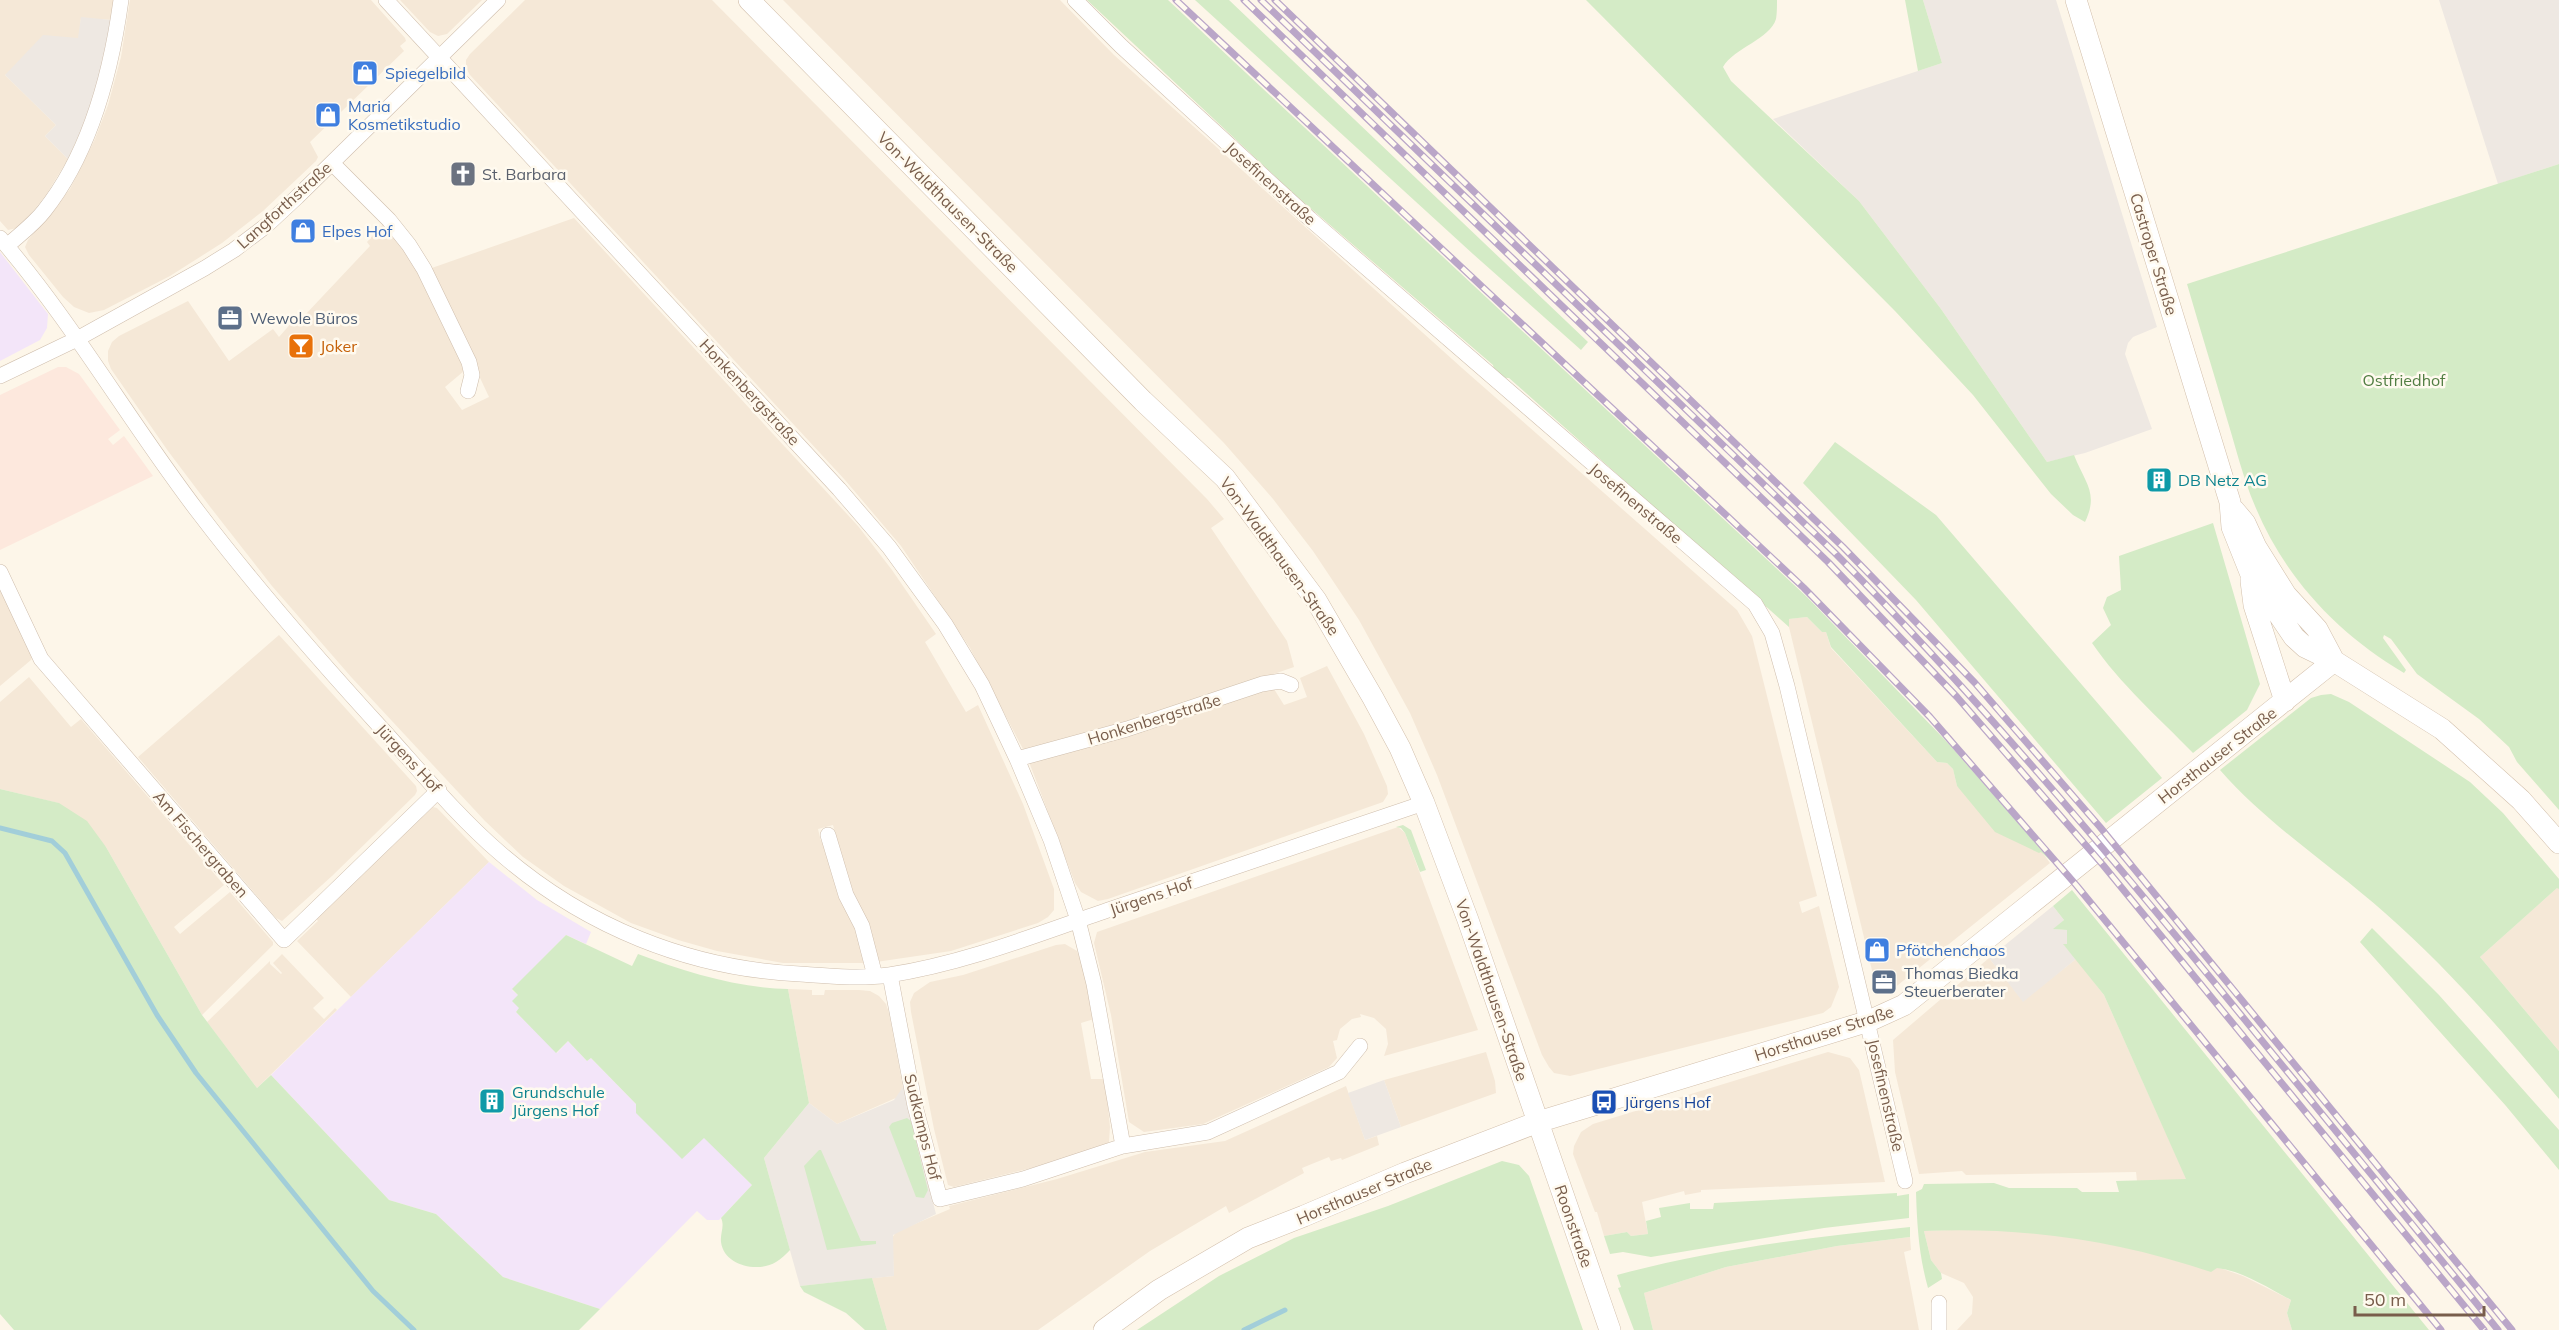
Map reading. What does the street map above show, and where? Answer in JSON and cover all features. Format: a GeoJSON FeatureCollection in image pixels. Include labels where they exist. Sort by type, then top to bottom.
{"type":"FeatureCollection","features":[{"type":"Feature","properties":{"kind":"main road","name":"Von-Waldthausen-Straße"},"geometry":{"type":"LineString","coordinates":[[749,0],[1111,368],[1225,478],[1316,600],[1344,645],[1400,748],[1424,803],[1468,920],[1538,1122]]}},
{"type":"Feature","properties":{"kind":"main road","name":"Castroper Straße"},"geometry":{"type":"LineString","coordinates":[[2076,0],[2232,508],[2232,527],[2250,572],[2294,637],[2305,647],[2334,661]]}},
{"type":"Feature","properties":{"kind":"main road","name":"Castroper Straße"},"geometry":{"type":"LineString","coordinates":[[2232,508],[2245,523],[2256,547],[2286,595],[2317,629],[2334,661]]}},
{"type":"Feature","properties":{"kind":"main road"},"geometry":{"type":"LineString","coordinates":[[2250,572],[2254,605],[2285,701]]}},
{"type":"Feature","properties":{"kind":"main road","name":"Horsthauser Straße"},"geometry":{"type":"LineString","coordinates":[[1104,1330],[1159,1290],[1248,1238],[1538,1122],[1869,1021],[1904,1005],[2334,661]]}},
{"type":"Feature","properties":{"kind":"main road"},"geometry":{"type":"LineString","coordinates":[[2334,661],[2442,729],[2521,800],[2559,843]]}},
{"type":"Feature","properties":{"kind":"main road","name":"Roonstraße"},"geometry":{"type":"LineString","coordinates":[[1538,1122],[1610,1330]]}},
{"type":"Feature","properties":{"kind":"street"},"geometry":{"type":"LineString","coordinates":[[3,242],[44,213],[81,149],[109,69],[121,0]]}},
{"type":"Feature","properties":{"kind":"street","name":"Honkenbergstraße"},"geometry":{"type":"LineString","coordinates":[[386,0],[839,489],[920,587],[982,685],[1017,759],[1051,840],[1078,920]]}},
{"type":"Feature","properties":{"kind":"street","name":"Langforthstraße"},"geometry":{"type":"LineString","coordinates":[[0,376],[76,339],[234,250],[267,225],[498,0]]}},
{"type":"Feature","properties":{"kind":"street","name":"Josefinenstraße"},"geometry":{"type":"LineString","coordinates":[[1075,0],[1121,46],[1310,219],[1755,604],[1772,633],[1787,686],[1869,1021],[1905,1181]]}},
{"type":"Feature","properties":{"kind":"street"},"geometry":{"type":"LineString","coordinates":[[332,163],[389,220],[424,269],[469,362],[472,375],[468,391]]}},
{"type":"Feature","properties":{"kind":"street","name":"Jürgens Hof"},"geometry":{"type":"LineString","coordinates":[[3,242],[52,301],[76,339],[199,513],[296,633],[495,849],[557,898],[635,938],[711,963],[747,969],[778,973],[882,975],[969,958],[1424,803]]}},
{"type":"Feature","properties":{"kind":"street","name":"Am Fischergraben"},"geometry":{"type":"LineString","coordinates":[[0,572],[41,659],[284,940],[439,790]]}},
{"type":"Feature","properties":{"kind":"street","name":"Honkenbergstraße"},"geometry":{"type":"LineString","coordinates":[[1017,759],[1147,723],[1262,684],[1281,681],[1291,685]]}},
{"type":"Feature","properties":{"kind":"street"},"geometry":{"type":"LineString","coordinates":[[828,835],[846,895],[862,926],[882,975]]}},
{"type":"Feature","properties":{"kind":"street"},"geometry":{"type":"LineString","coordinates":[[1078,920],[1094,984],[1123,1146]]}},
{"type":"Feature","properties":{"kind":"street","name":"Sudkamps Hof"},"geometry":{"type":"LineString","coordinates":[[882,975],[940,1199],[1023,1179],[1123,1146],[1208,1132],[1339,1072],[1359,1046]]}},
{"type":"Feature","properties":{"kind":"street"},"geometry":{"type":"LineString","coordinates":[[1938,1330],[1939,1303]]}},
{"type":"Feature","properties":{"kind":"shaded area"},"geometry":{"type":"Polygon","coordinates":[[[0,0],[114,0],[112,20],[81,18],[79,38],[5,75],[56,125],[45,136],[68,159],[46,195],[30,215],[17,228],[8,230],[0,221],[0,0]]]}},
{"type":"Feature","properties":{"kind":"shaded area"},"geometry":{"type":"Polygon","coordinates":[[[130,0],[371,0],[406,41],[400,46],[404,51],[310,142],[318,157],[316,161],[263,211],[222,243],[170,276],[104,310],[89,313],[74,307],[63,297],[25,247],[28,240],[70,189],[95,139],[108,105],[121,57],[130,0]]]}},
{"type":"Feature","properties":{"kind":"shaded area"},"geometry":{"type":"Polygon","coordinates":[[[400,0],[482,0],[447,34],[438,36],[430,32],[400,0]]]}},
{"type":"Feature","properties":{"kind":"shaded area"},"geometry":{"type":"Polygon","coordinates":[[[525,0],[712,0],[1207,499],[1224,519],[1211,528],[1287,641],[1294,667],[1158,714],[1024,751],[970,648],[901,546],[845,480],[470,75],[466,68],[466,60],[470,54],[525,0]]]}},
{"type":"Feature","properties":{"kind":"shaded area"},"geometry":{"type":"Polygon","coordinates":[[[783,0],[1060,0],[1114,55],[1462,368],[1737,610],[1752,636],[1817,896],[1799,902],[1802,913],[1819,906],[1839,987],[1831,1007],[1823,1013],[1570,1076],[1554,1073],[1542,1055],[1437,775],[1410,713],[1359,620],[1313,551],[1273,499],[1224,443],[783,0]]]}},
{"type":"Feature","properties":{"kind":"shaded area"},"geometry":{"type":"Polygon","coordinates":[[[1923,0],[2056,0],[2157,327],[2133,337],[2128,343],[2125,354],[2152,429],[2085,453],[2047,462],[1941,309],[1859,201],[1773,119],[1942,63],[1923,0]]]}},
{"type":"Feature","properties":{"kind":"shaded area"},"geometry":{"type":"Polygon","coordinates":[[[2439,0],[2559,0],[2559,164],[2498,184],[2439,0]]]}},
{"type":"Feature","properties":{"kind":"shaded area"},"geometry":{"type":"Polygon","coordinates":[[[81,17],[112,20],[101,73],[86,119],[68,159],[45,136],[56,125],[5,75],[43,35],[78,38],[81,17]]]}},
{"type":"Feature","properties":{"kind":"shaded area"},"geometry":{"type":"Polygon","coordinates":[[[574,218],[858,526],[892,570],[936,634],[925,642],[966,712],[978,705],[1023,804],[1054,889],[1054,910],[1048,917],[1038,923],[951,951],[876,962],[849,890],[833,825],[818,829],[821,841],[830,850],[858,929],[867,963],[783,963],[717,951],[631,923],[564,886],[523,857],[485,821],[352,678],[272,586],[168,451],[111,369],[108,361],[108,351],[112,342],[119,336],[188,301],[229,361],[273,329],[279,337],[301,312],[305,315],[370,246],[367,242],[385,222],[404,244],[465,363],[464,371],[445,387],[462,410],[489,397],[429,269],[574,218]]]}},
{"type":"Feature","properties":{"kind":"shaded area"},"geometry":{"type":"Polygon","coordinates":[[[0,252],[48,314],[47,328],[40,340],[0,361],[0,252]]]}},
{"type":"Feature","properties":{"kind":"shaded area"},"geometry":{"type":"Polygon","coordinates":[[[58,367],[66,367],[79,374],[120,430],[108,439],[113,445],[124,436],[153,476],[0,550],[0,395],[58,367]]]}},
{"type":"Feature","properties":{"kind":"shaded area"},"geometry":{"type":"Polygon","coordinates":[[[0,586],[33,655],[31,660],[0,686],[0,586]]]}},
{"type":"Feature","properties":{"kind":"shaded area"},"geometry":{"type":"Polygon","coordinates":[[[1807,617],[1822,632],[1826,632],[1831,648],[1937,762],[1947,763],[1953,769],[1957,786],[2041,851],[2050,863],[1893,989],[1876,987],[1789,627],[1788,619],[1807,617]]]}},
{"type":"Feature","properties":{"kind":"shaded area"},"geometry":{"type":"Polygon","coordinates":[[[279,635],[416,786],[417,791],[332,876],[282,921],[276,918],[138,757],[279,635]]]}},
{"type":"Feature","properties":{"kind":"shaded area"},"geometry":{"type":"Polygon","coordinates":[[[1327,666],[1364,734],[1387,786],[1388,794],[1383,802],[1108,899],[1098,901],[1081,892],[1075,883],[1029,762],[1268,687],[1274,689],[1284,705],[1307,697],[1300,678],[1327,666]]]}},
{"type":"Feature","properties":{"kind":"shaded area"},"geometry":{"type":"Polygon","coordinates":[[[29,677],[71,727],[81,719],[224,885],[174,927],[180,934],[230,892],[273,942],[273,945],[202,1015],[106,847],[58,803],[0,789],[0,702],[29,677]]]}},
{"type":"Feature","properties":{"kind":"shaded area"},"geometry":{"type":"Polygon","coordinates":[[[433,807],[437,808],[489,862],[351,997],[297,941],[318,921],[315,917],[433,807]]]}},
{"type":"Feature","properties":{"kind":"shaded area"},"geometry":{"type":"Polygon","coordinates":[[[1398,827],[1405,833],[1478,1030],[1384,1056],[1388,1044],[1386,1029],[1374,1018],[1360,1014],[1361,1017],[1352,1019],[1340,1029],[1337,1040],[1333,1041],[1337,1058],[1329,1067],[1203,1124],[1144,1132],[1129,1122],[1111,1015],[1094,943],[1097,932],[1398,827]]]}},
{"type":"Feature","properties":{"kind":"shaded area"},"geometry":{"type":"Polygon","coordinates":[[[489,862],[537,900],[591,932],[586,944],[566,935],[512,990],[518,995],[520,1008],[516,1012],[557,1053],[568,1041],[587,1061],[591,1058],[636,1104],[682,1158],[704,1137],[752,1185],[719,1220],[707,1220],[697,1211],[600,1309],[503,1277],[436,1214],[389,1200],[271,1075],[489,862]]]}},
{"type":"Feature","properties":{"kind":"shaded area"},"geometry":{"type":"Polygon","coordinates":[[[2558,887],[2559,889],[2559,1051],[2480,957],[2558,887]]]}},
{"type":"Feature","properties":{"kind":"shaded area"},"geometry":{"type":"Polygon","coordinates":[[[2053,906],[2064,920],[2054,929],[2067,930],[2067,944],[2064,945],[2076,959],[2023,1002],[1989,958],[2053,906]]]}},
{"type":"Feature","properties":{"kind":"shaded area"},"geometry":{"type":"Polygon","coordinates":[[[1065,944],[1077,951],[1086,975],[1094,1019],[1081,1023],[1091,1079],[1105,1079],[1110,1127],[1109,1142],[1044,1165],[954,1187],[948,1185],[934,1129],[911,1012],[910,1002],[914,993],[930,982],[963,975],[1065,944]]]}},
{"type":"Feature","properties":{"kind":"shaded area"},"geometry":{"type":"Polygon","coordinates":[[[282,954],[324,998],[313,1008],[324,1019],[335,1008],[337,1010],[257,1088],[207,1022],[270,961],[270,964],[281,974],[273,963],[282,954]]]}},
{"type":"Feature","properties":{"kind":"shaded area"},"geometry":{"type":"Polygon","coordinates":[[[1989,958],[2023,1001],[2076,959],[2104,995],[2187,1180],[2137,1181],[2136,1172],[1966,1175],[1962,1171],[1919,1174],[1895,1072],[1893,1040],[1989,958]]]}},
{"type":"Feature","properties":{"kind":"shaded area"},"geometry":{"type":"Polygon","coordinates":[[[788,989],[812,990],[812,995],[824,995],[825,990],[859,990],[870,991],[879,996],[886,1004],[889,1013],[903,1087],[898,1097],[837,1124],[809,1103],[788,989]]]}},
{"type":"Feature","properties":{"kind":"shaded area"},"geometry":{"type":"Polygon","coordinates":[[[1486,1052],[1495,1081],[1496,1093],[1401,1127],[1384,1080],[1486,1052]]]}},
{"type":"Feature","properties":{"kind":"shaded area"},"geometry":{"type":"Polygon","coordinates":[[[1828,1052],[1850,1058],[1859,1070],[1885,1182],[1701,1190],[1701,1192],[1685,1195],[1684,1191],[1642,1202],[1648,1234],[1631,1236],[1627,1232],[1604,1236],[1597,1212],[1595,1212],[1573,1154],[1581,1132],[1593,1124],[1828,1052]]]}},
{"type":"Feature","properties":{"kind":"shaded area"},"geometry":{"type":"Polygon","coordinates":[[[1384,1080],[1401,1127],[1365,1140],[1348,1093],[1384,1080]]]}},
{"type":"Feature","properties":{"kind":"shaded area"},"geometry":{"type":"Polygon","coordinates":[[[1346,1086],[1365,1140],[1377,1136],[1379,1145],[1342,1160],[1341,1158],[1331,1161],[1329,1157],[1302,1168],[1304,1173],[1229,1213],[1226,1206],[1150,1251],[1038,1330],[887,1330],[872,1278],[894,1276],[892,1238],[896,1232],[950,1209],[949,1206],[1057,1179],[1145,1152],[1225,1141],[1346,1086]]]}},
{"type":"Feature","properties":{"kind":"shaded area"},"geometry":{"type":"Polygon","coordinates":[[[903,1087],[936,1214],[893,1235],[894,1276],[800,1286],[764,1158],[809,1103],[837,1124],[894,1100],[903,1087]]]}},
{"type":"Feature","properties":{"kind":"shaded area"},"geometry":{"type":"Polygon","coordinates":[[[1976,1229],[2030,1232],[2091,1240],[2223,1269],[2243,1276],[2291,1300],[2287,1313],[2292,1330],[1957,1330],[1972,1314],[1973,1297],[1964,1283],[1941,1273],[1931,1260],[1924,1231],[1976,1229]]]}},
{"type":"Feature","properties":{"kind":"shaded area"},"geometry":{"type":"Polygon","coordinates":[[[1910,1237],[1911,1250],[1904,1252],[1919,1330],[1653,1330],[1644,1293],[1726,1267],[1837,1246],[1910,1237]]]}},
{"type":"Feature","properties":{"kind":"green space"},"geometry":{"type":"Polygon","coordinates":[[[1087,0],[1168,0],[1807,597],[1948,743],[2054,864],[2041,852],[1995,832],[1957,786],[1953,769],[1947,763],[1937,762],[1831,647],[1826,632],[1822,632],[1807,617],[1789,619],[1789,627],[1509,378],[1498,375],[1493,365],[1294,194],[1087,0]]]}},
{"type":"Feature","properties":{"kind":"green space"},"geometry":{"type":"Polygon","coordinates":[[[1195,0],[1229,0],[1588,342],[1581,350],[1473,254],[1195,0]]]}},
{"type":"Feature","properties":{"kind":"green space"},"geometry":{"type":"Polygon","coordinates":[[[1586,0],[1777,0],[1776,19],[1772,26],[1735,54],[1723,67],[1731,81],[1859,201],[1941,309],[2047,462],[2074,455],[2091,495],[2085,522],[2073,515],[2051,494],[1973,395],[1895,311],[1586,0]]]}},
{"type":"Feature","properties":{"kind":"green space"},"geometry":{"type":"Polygon","coordinates":[[[1905,0],[1923,0],[1942,63],[1918,71],[1905,0]]]}},
{"type":"Feature","properties":{"kind":"green space","name":"Ostfriedhof"},"geometry":{"type":"Polygon","coordinates":[[[2559,164],[2559,810],[2517,762],[2509,747],[2479,719],[2417,674],[2391,639],[2384,635],[2383,638],[2406,670],[2404,673],[2335,622],[2298,580],[2267,532],[2251,495],[2187,284],[2559,164]]]}},
{"type":"Feature","properties":{"kind":"green space"},"geometry":{"type":"Polygon","coordinates":[[[1835,442],[1936,515],[2162,778],[2106,823],[1916,600],[1803,483],[1835,442]]]}},
{"type":"Feature","properties":{"kind":"green space"},"geometry":{"type":"Polygon","coordinates":[[[2213,523],[2260,684],[2247,710],[2193,753],[2127,687],[2092,643],[2111,625],[2103,608],[2107,597],[2121,590],[2119,556],[2213,523]]]}},
{"type":"Feature","properties":{"kind":"green space"},"geometry":{"type":"Polygon","coordinates":[[[2331,694],[2349,702],[2470,782],[2503,813],[2559,879],[2559,889],[2557,888],[2480,957],[2559,1051],[2559,1099],[2497,1027],[2431,956],[2364,895],[2258,809],[2220,770],[2311,698],[2331,694]]]}},
{"type":"Feature","properties":{"kind":"green space"},"geometry":{"type":"Polygon","coordinates":[[[0,789],[59,803],[87,821],[106,847],[202,1015],[257,1088],[271,1075],[389,1200],[436,1214],[503,1277],[600,1309],[579,1330],[14,1330],[0,1314],[0,789]]]}},
{"type":"Feature","properties":{"kind":"green space"},"geometry":{"type":"Polygon","coordinates":[[[1403,825],[1411,830],[1426,870],[1420,872],[1405,833],[1401,828],[1396,827],[1403,825]]]}},
{"type":"Feature","properties":{"kind":"green space"},"geometry":{"type":"Polygon","coordinates":[[[2072,890],[2429,1330],[2292,1330],[2287,1313],[2291,1300],[2236,1273],[2217,1268],[2211,1272],[2105,1244],[2034,1234],[1962,1230],[1924,1231],[1931,1260],[1941,1273],[1942,1279],[1928,1288],[1921,1253],[1916,1205],[1916,1192],[1922,1189],[1924,1184],[1994,1183],[2009,1188],[2077,1188],[2082,1192],[2119,1192],[2116,1181],[2186,1179],[2104,995],[2063,944],[2067,944],[2067,930],[2053,929],[2064,920],[2053,906],[2072,890]]]}},
{"type":"Feature","properties":{"kind":"green space"},"geometry":{"type":"Polygon","coordinates":[[[2372,928],[2439,995],[2559,1130],[2559,1170],[2506,1106],[2360,942],[2372,928]]]}},
{"type":"Feature","properties":{"kind":"green space"},"geometry":{"type":"Polygon","coordinates":[[[566,935],[632,966],[638,954],[712,978],[750,986],[788,989],[809,1103],[764,1158],[790,1250],[776,1262],[751,1267],[735,1262],[723,1250],[721,1218],[752,1185],[704,1138],[682,1159],[636,1113],[636,1104],[591,1058],[587,1061],[568,1041],[556,1053],[516,1012],[519,1008],[512,1001],[518,995],[512,989],[566,935]]]}},
{"type":"Feature","properties":{"kind":"green space"},"geometry":{"type":"Polygon","coordinates":[[[907,1118],[911,1121],[928,1190],[924,1198],[916,1197],[889,1127],[892,1123],[907,1118]]]}},
{"type":"Feature","properties":{"kind":"green space"},"geometry":{"type":"Polygon","coordinates":[[[821,1150],[861,1241],[876,1241],[876,1244],[827,1250],[804,1166],[821,1150]]]}},
{"type":"Feature","properties":{"kind":"green space"},"geometry":{"type":"Polygon","coordinates":[[[1502,1161],[1519,1165],[1529,1176],[1583,1330],[1137,1330],[1219,1276],[1294,1238],[1388,1206],[1502,1161]]]}},
{"type":"Feature","properties":{"kind":"green space"},"geometry":{"type":"Polygon","coordinates":[[[1897,1193],[1897,1196],[1909,1194],[1909,1218],[1824,1228],[1651,1257],[1623,1252],[1610,1254],[1604,1236],[1627,1232],[1631,1236],[1648,1234],[1646,1221],[1661,1217],[1659,1208],[1690,1203],[1690,1209],[1713,1209],[1714,1203],[1897,1193]]]}},
{"type":"Feature","properties":{"kind":"green space"},"geometry":{"type":"Polygon","coordinates":[[[1910,1227],[1910,1237],[1837,1246],[1726,1267],[1644,1293],[1653,1330],[1634,1330],[1618,1288],[1621,1287],[1617,1275],[1689,1258],[1799,1240],[1910,1227]]]}},
{"type":"Feature","properties":{"kind":"green space"},"geometry":{"type":"Polygon","coordinates":[[[872,1278],[887,1330],[865,1330],[846,1313],[804,1292],[800,1286],[872,1278]]]}},
{"type":"Feature","properties":{"kind":"waterway"},"geometry":{"type":"LineString","coordinates":[[0,828],[52,841],[65,853],[157,1015],[196,1073],[373,1291],[414,1330]]}},
{"type":"Feature","properties":{"kind":"waterway"},"geometry":{"type":"LineString","coordinates":[[1244,1330],[1285,1310]]}},
{"type":"Feature","properties":{"kind":"railway"},"geometry":{"type":"LineString","coordinates":[[1176,0],[1804,588],[1930,717],[2077,886],[2441,1330]]}},
{"type":"Feature","properties":{"kind":"railway"},"geometry":{"type":"LineString","coordinates":[[1244,0],[1828,562],[1957,697],[2103,865],[2484,1330]]}},
{"type":"Feature","properties":{"kind":"railway"},"geometry":{"type":"LineString","coordinates":[[1261,0],[1835,553],[1888,607],[1990,718],[2136,888],[2498,1330]]}},
{"type":"Feature","properties":{"kind":"railway"},"geometry":{"type":"LineString","coordinates":[[1275,0],[1843,547],[1975,683],[2100,827],[2512,1330]]}},
{"type":"Feature","properties":{"kind":"place","name":"Spiegelbild"},"geometry":{"type":"Point","coordinates":[365,73]}},
{"type":"Feature","properties":{"kind":"place","name":"Maria Kosmetikstudio"},"geometry":{"type":"Point","coordinates":[328,115]}},
{"type":"Feature","properties":{"kind":"place","name":"St. Barbara"},"geometry":{"type":"Point","coordinates":[463,174]}},
{"type":"Feature","properties":{"kind":"place","name":"Elpes Hof"},"geometry":{"type":"Point","coordinates":[303,231]}},
{"type":"Feature","properties":{"kind":"place","name":"Wewole Büros"},"geometry":{"type":"Point","coordinates":[230,318]}},
{"type":"Feature","properties":{"kind":"place","name":"Joker"},"geometry":{"type":"Point","coordinates":[301,346]}},
{"type":"Feature","properties":{"kind":"place","name":"DB Netz AG"},"geometry":{"type":"Point","coordinates":[2159,480]}},
{"type":"Feature","properties":{"kind":"place","name":"Pfötchenchaos"},"geometry":{"type":"Point","coordinates":[1877,950]}},
{"type":"Feature","properties":{"kind":"place","name":"Thomas Biedka Steuerberater"},"geometry":{"type":"Point","coordinates":[1884,982]}},
{"type":"Feature","properties":{"kind":"place","name":"Grundschule Jürgens Hof"},"geometry":{"type":"Point","coordinates":[492,1101]}},
{"type":"Feature","properties":{"kind":"place","name":"Jürgens Hof"},"geometry":{"type":"Point","coordinates":[1604,1102]}}]}
